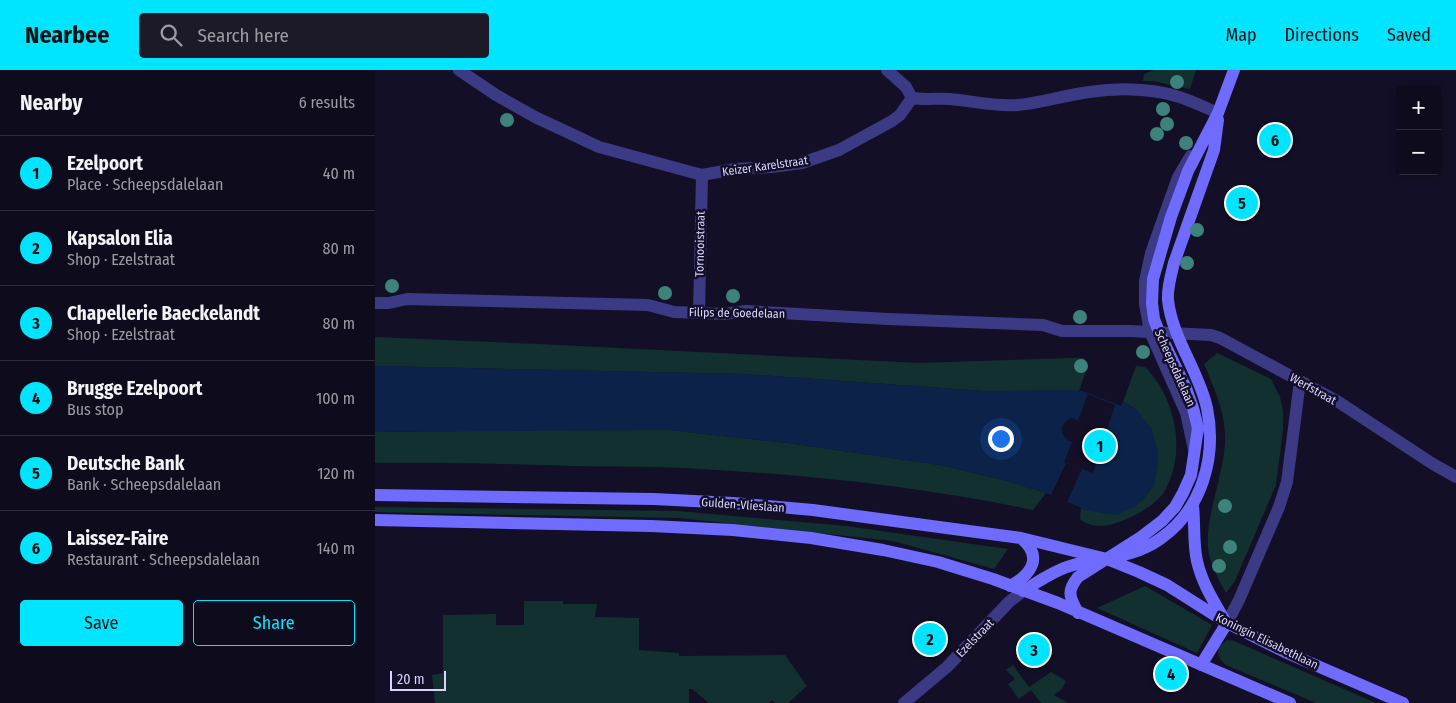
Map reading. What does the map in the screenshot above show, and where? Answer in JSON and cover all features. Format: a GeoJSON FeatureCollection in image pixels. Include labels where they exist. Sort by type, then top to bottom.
{"type":"FeatureCollection","features":[{"type":"Feature","properties":{"kind":"main road","name":"Scheepsdalelaan"},"geometry":{"type":"LineString","coordinates":[[1078,613],[1070,592],[1073,583],[1078,577],[1163,521],[1175,507],[1191,475],[1198,428],[1193,408],[1154,332],[1153,279],[1188,171],[1218,113],[1234,70]]}},
{"type":"Feature","properties":{"kind":"main road","name":"Scheepsdalelaan"},"geometry":{"type":"LineString","coordinates":[[1193,506],[1205,475],[1210,432],[1207,407],[1171,316],[1168,299],[1170,279],[1180,246],[1214,150],[1218,113]]}},
{"type":"Feature","properties":{"kind":"main road","name":"Gulden-Vlieslaan"},"geometry":{"type":"LineString","coordinates":[[375,495],[654,499],[733,503],[823,511],[1021,538],[1107,559]]}},
{"type":"Feature","properties":{"kind":"main road"},"geometry":{"type":"LineString","coordinates":[[1023,591],[1061,569],[1137,552],[1159,541],[1182,520],[1193,506]]}},
{"type":"Feature","properties":{"kind":"main road"},"geometry":{"type":"LineString","coordinates":[[1193,506],[1197,561],[1202,579],[1210,597],[1227,623],[1201,665]]}},
{"type":"Feature","properties":{"kind":"main road","name":"Gulden-Vlieslaan"},"geometry":{"type":"LineString","coordinates":[[375,520],[651,526],[743,531],[811,538],[939,562],[1023,591]]}},
{"type":"Feature","properties":{"kind":"main road"},"geometry":{"type":"LineString","coordinates":[[1010,586],[1022,579],[1033,563],[1031,549],[1021,538]]}},
{"type":"Feature","properties":{"kind":"main road","name":"Koningin Elisabethlaan"},"geometry":{"type":"LineString","coordinates":[[1107,559],[1167,585],[1227,623],[1285,652],[1403,703]]}},
{"type":"Feature","properties":{"kind":"main road"},"geometry":{"type":"LineString","coordinates":[[1023,591],[1058,603],[1290,703]]}},
{"type":"Feature","properties":{"kind":"street","name":"Keizer Karelstraat"},"geometry":{"type":"LineString","coordinates":[[459,70],[496,95],[535,117],[599,147],[701,175],[735,169],[802,163],[823,157],[892,121],[900,115],[912,98]]}},
{"type":"Feature","properties":{"kind":"street"},"geometry":{"type":"LineString","coordinates":[[887,70],[906,87],[912,98],[948,99],[995,106],[1046,101],[1089,92],[1132,90],[1175,96],[1218,113]]}},
{"type":"Feature","properties":{"kind":"street","name":"Tornooistraat"},"geometry":{"type":"LineString","coordinates":[[699,313],[701,175]]}},
{"type":"Feature","properties":{"kind":"street","name":"Filips de Goedelaan"},"geometry":{"type":"LineString","coordinates":[[375,303],[389,304],[407,299],[648,305],[674,312],[725,314],[746,311],[1043,326],[1062,331],[1154,332]]}},
{"type":"Feature","properties":{"kind":"street","name":"Werfstraat"},"geometry":{"type":"LineString","coordinates":[[1154,332],[1211,335],[1220,338],[1337,401],[1433,464],[1456,476]]}},
{"type":"Feature","properties":{"kind":"street"},"geometry":{"type":"LineString","coordinates":[[1227,623],[1239,600],[1279,507],[1287,482],[1300,381]]}},
{"type":"Feature","properties":{"kind":"street","name":"Ezelstraat"},"geometry":{"type":"LineString","coordinates":[[904,703],[947,667],[1009,602],[1023,591]]}},
{"type":"Feature","properties":{"kind":"green space"},"geometry":{"type":"Polygon","coordinates":[[[1154,70],[1196,70],[1190,89],[1153,81],[1143,81],[1144,74],[1154,70]]]}},
{"type":"Feature","properties":{"kind":"green space"},"geometry":{"type":"Polygon","coordinates":[[[375,337],[919,363],[1084,358],[1088,365],[1079,391],[984,391],[743,374],[375,366],[375,337]]]}},
{"type":"Feature","properties":{"kind":"green space"},"geometry":{"type":"Polygon","coordinates":[[[1217,353],[1271,379],[1280,397],[1283,411],[1283,430],[1276,485],[1235,581],[1226,593],[1212,564],[1208,540],[1209,526],[1225,448],[1224,424],[1220,406],[1204,364],[1217,353]]]}},
{"type":"Feature","properties":{"kind":"green space"},"geometry":{"type":"Polygon","coordinates":[[[1136,366],[1145,367],[1155,379],[1170,406],[1176,437],[1174,468],[1164,492],[1147,508],[1116,523],[1102,526],[1088,524],[1080,519],[1081,508],[1089,511],[1134,507],[1154,485],[1136,409],[1123,402],[1136,366]]]}},
{"type":"Feature","properties":{"kind":"green space"},"geometry":{"type":"Polygon","coordinates":[[[669,430],[788,443],[940,465],[1007,481],[1046,493],[1033,510],[951,495],[867,483],[742,472],[653,467],[375,463],[375,432],[669,430]]]}},
{"type":"Feature","properties":{"kind":"green space"},"geometry":{"type":"Polygon","coordinates":[[[375,507],[678,511],[846,526],[1008,549],[994,569],[893,541],[679,518],[375,512],[375,507]]]}},
{"type":"Feature","properties":{"kind":"green space"},"geometry":{"type":"Polygon","coordinates":[[[1145,586],[1212,625],[1197,653],[1097,608],[1145,586]]]}},
{"type":"Feature","properties":{"kind":"green space"},"geometry":{"type":"Polygon","coordinates":[[[524,601],[563,601],[563,604],[597,604],[595,617],[639,618],[639,650],[679,653],[679,656],[785,655],[807,686],[788,703],[775,703],[772,700],[769,703],[709,703],[692,689],[689,689],[689,703],[435,703],[432,675],[443,673],[443,615],[496,614],[496,625],[524,625],[524,601]]]}},
{"type":"Feature","properties":{"kind":"green space"},"geometry":{"type":"Polygon","coordinates":[[[1227,640],[1234,641],[1376,703],[1316,703],[1226,665],[1220,659],[1218,652],[1219,647],[1227,640]]]}},
{"type":"Feature","properties":{"kind":"green space"},"geometry":{"type":"Polygon","coordinates":[[[1013,665],[1029,687],[1051,672],[1066,681],[1062,689],[1054,695],[1068,703],[1041,703],[1031,690],[1019,699],[1008,684],[1015,679],[1006,670],[1013,665]]]}},
{"type":"Feature","properties":{"kind":"water"},"geometry":{"type":"Polygon","coordinates":[[[375,366],[743,374],[984,391],[1083,391],[1121,406],[1123,402],[1136,409],[1152,429],[1158,452],[1158,465],[1154,485],[1144,498],[1134,507],[1117,515],[1089,511],[1046,493],[1007,481],[940,465],[788,443],[669,430],[375,432],[375,366]],[[1072,418],[1067,420],[1062,426],[1062,430],[1065,437],[1072,442],[1064,462],[1093,473],[1101,452],[1112,451],[1117,443],[1116,436],[1109,430],[1101,430],[1072,418]]]}},
{"type":"Feature","properties":{"kind":"pier"},"geometry":{"type":"Polygon","coordinates":[[[1088,394],[1115,405],[1107,430],[1091,427],[1078,420],[1088,394]]]}},
{"type":"Feature","properties":{"kind":"pier"},"geometry":{"type":"Polygon","coordinates":[[[1066,463],[1082,469],[1067,502],[1051,495],[1066,463]]]}},
{"type":"Feature","properties":{"kind":"place","name":"Laissez-Faire"},"geometry":{"type":"Point","coordinates":[1275,140]}},
{"type":"Feature","properties":{"kind":"place","name":"Deutsche Bank"},"geometry":{"type":"Point","coordinates":[1242,203]}},
{"type":"Feature","properties":{"kind":"place","name":"Ezelpoort"},"geometry":{"type":"Point","coordinates":[1100,446]}},
{"type":"Feature","properties":{"kind":"place","name":"Kapsalon Elia"},"geometry":{"type":"Point","coordinates":[930,639]}},
{"type":"Feature","properties":{"kind":"place","name":"Chapellerie Baeckelandt"},"geometry":{"type":"Point","coordinates":[1034,650]}},
{"type":"Feature","properties":{"kind":"place","name":"Brugge Ezelpoort"},"geometry":{"type":"Point","coordinates":[1171,674]}}]}
